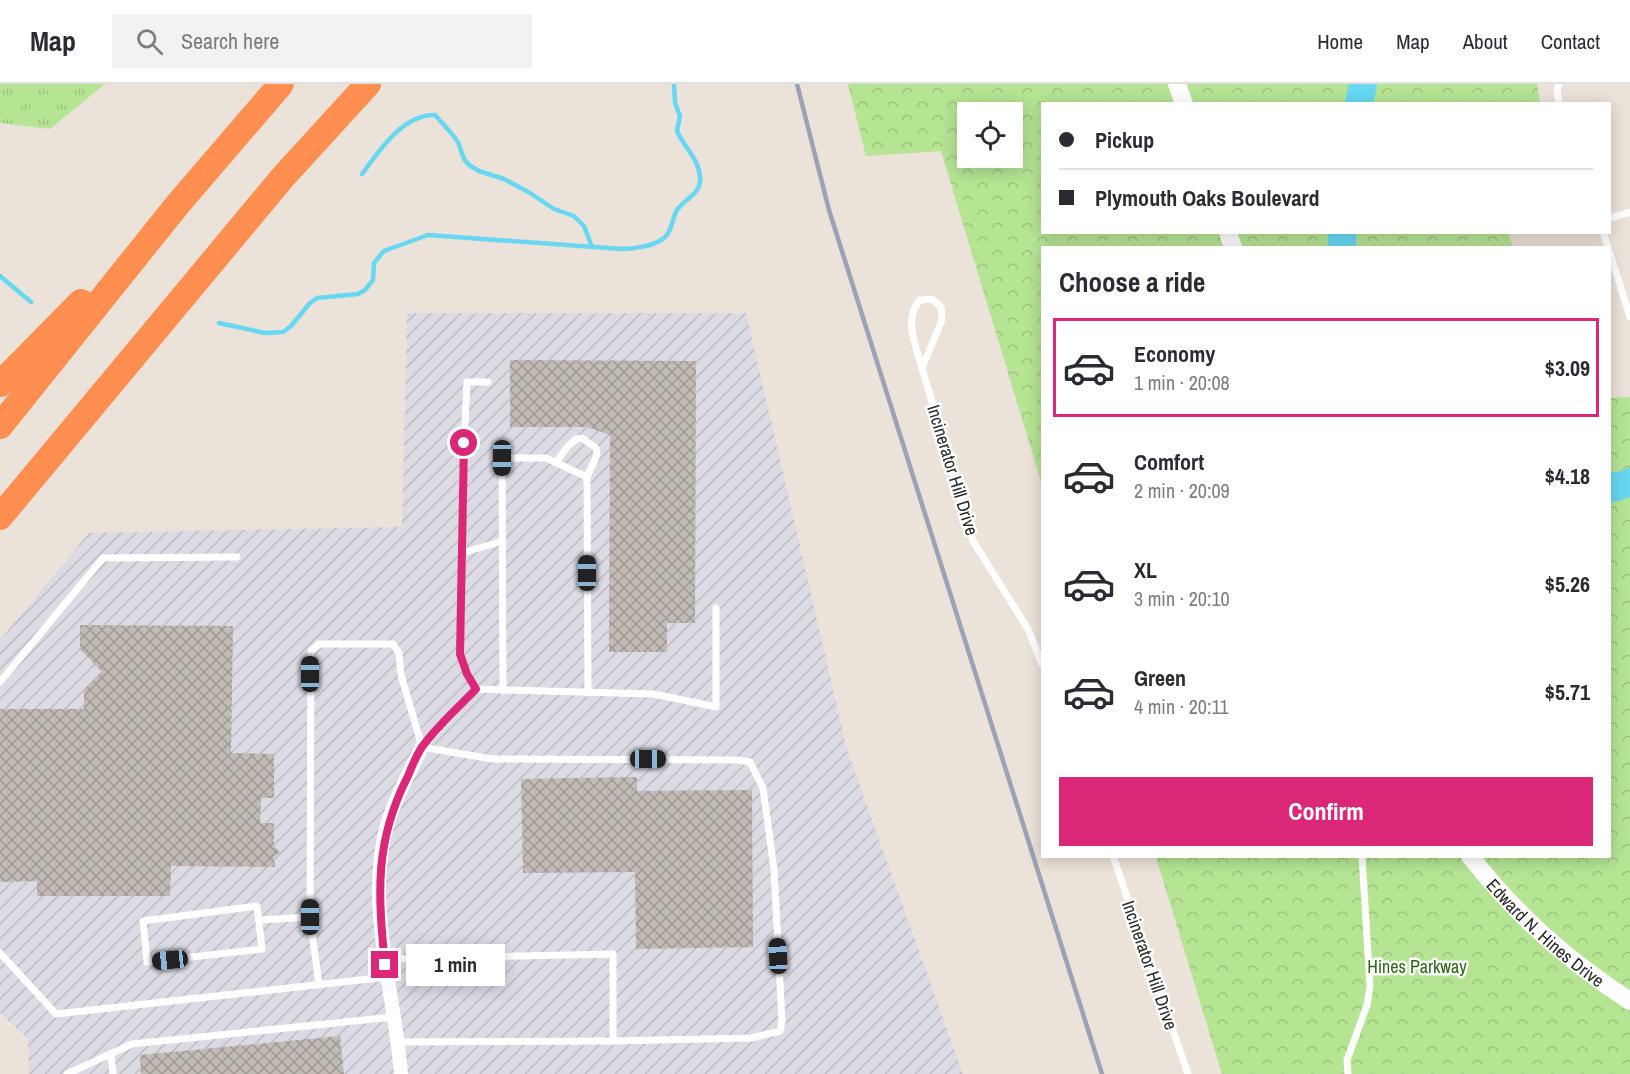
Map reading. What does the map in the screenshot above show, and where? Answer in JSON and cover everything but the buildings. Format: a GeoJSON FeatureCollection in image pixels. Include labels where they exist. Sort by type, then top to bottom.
{"type":"FeatureCollection","features":[{"type":"Feature","properties":{"kind":"highway"},"geometry":{"type":"LineString","coordinates":[[0,426],[178,204],[281,84]]}},
{"type":"Feature","properties":{"kind":"highway"},"geometry":{"type":"LineString","coordinates":[[0,518],[283,177],[368,84]]}},
{"type":"Feature","properties":{"kind":"highway"},"geometry":{"type":"LineString","coordinates":[[0,384],[178,204]]}},
{"type":"Feature","properties":{"kind":"street"},"geometry":{"type":"LineString","coordinates":[[1177,84],[1183,102]]}},
{"type":"Feature","properties":{"kind":"street"},"geometry":{"type":"LineString","coordinates":[[401,1074],[385,959],[380,880],[387,823],[399,792],[422,747]]}},
{"type":"Feature","properties":{"kind":"street","name":"Edward N. Hines Drive"},"geometry":{"type":"LineString","coordinates":[[1472,858],[1497,891],[1529,922],[1576,963],[1630,1001]]}},
{"type":"Feature","properties":{"kind":"lane"},"geometry":{"type":"LineString","coordinates":[[1559,84],[1557,90],[1559,102]]}},
{"type":"Feature","properties":{"kind":"lane"},"geometry":{"type":"LineString","coordinates":[[1611,218],[1630,212]]}},
{"type":"Feature","properties":{"kind":"lane"},"geometry":{"type":"LineString","coordinates":[[1611,256],[1630,316]]}},
{"type":"Feature","properties":{"kind":"lane","name":"Incinerator Hill Drive"},"geometry":{"type":"LineString","coordinates":[[922,368],[942,320],[941,307],[932,299],[920,300],[913,308],[912,333],[922,368],[973,541],[1028,629],[1041,662]]}},
{"type":"Feature","properties":{"kind":"lane"},"geometry":{"type":"LineString","coordinates":[[476,689],[467,674],[460,654],[467,382],[488,382]]}},
{"type":"Feature","properties":{"kind":"lane"},"geometry":{"type":"LineString","coordinates":[[556,462],[576,439],[582,438],[596,448],[597,455],[587,477],[588,693]]}},
{"type":"Feature","properties":{"kind":"lane"},"geometry":{"type":"LineString","coordinates":[[503,691],[502,458],[546,458],[587,477]]}},
{"type":"Feature","properties":{"kind":"lane"},"geometry":{"type":"LineString","coordinates":[[462,553],[503,541]]}},
{"type":"Feature","properties":{"kind":"lane"},"geometry":{"type":"LineString","coordinates":[[0,682],[103,558],[237,557]]}},
{"type":"Feature","properties":{"kind":"lane"},"geometry":{"type":"LineString","coordinates":[[476,689],[654,694],[716,707],[716,608]]}},
{"type":"Feature","properties":{"kind":"lane"},"geometry":{"type":"LineString","coordinates":[[319,985],[310,917],[310,651],[319,644],[393,644],[399,653],[401,675],[422,747]]}},
{"type":"Feature","properties":{"kind":"lane"},"geometry":{"type":"LineString","coordinates":[[422,747],[476,689]]}},
{"type":"Feature","properties":{"kind":"lane"},"geometry":{"type":"LineString","coordinates":[[397,1042],[751,1038],[780,1031],[782,1022],[774,869],[763,788],[750,762],[738,760],[492,759],[422,747]]}},
{"type":"Feature","properties":{"kind":"lane","name":"Incinerator Hill Drive"},"geometry":{"type":"LineString","coordinates":[[1114,858],[1188,1074]]}},
{"type":"Feature","properties":{"kind":"lane"},"geometry":{"type":"LineString","coordinates":[[1348,1074],[1347,1060],[1367,1005],[1370,986],[1362,858]]}},
{"type":"Feature","properties":{"kind":"lane"},"geometry":{"type":"LineString","coordinates":[[257,906],[259,920],[262,949],[147,962],[143,921],[257,906]]}},
{"type":"Feature","properties":{"kind":"lane"},"geometry":{"type":"LineString","coordinates":[[259,920],[310,917]]}},
{"type":"Feature","properties":{"kind":"lane"},"geometry":{"type":"LineString","coordinates":[[0,953],[56,1014],[387,977]]}},
{"type":"Feature","properties":{"kind":"lane"},"geometry":{"type":"LineString","coordinates":[[385,959],[613,954],[613,1041]]}},
{"type":"Feature","properties":{"kind":"lane"},"geometry":{"type":"LineString","coordinates":[[67,1074],[132,1044],[393,1017]]}},
{"type":"Feature","properties":{"kind":"lane"},"geometry":{"type":"LineString","coordinates":[[111,1054],[113,1074]]}},
{"type":"Feature","properties":{"kind":"shaded area"},"geometry":{"type":"Polygon","coordinates":[[[407,313],[746,313],[847,750],[963,1074],[29,1074],[28,1039],[0,1013],[0,640],[89,533],[402,527],[407,313]]]}},
{"type":"Feature","properties":{"kind":"green space"},"geometry":{"type":"Polygon","coordinates":[[[0,84],[105,84],[50,129],[0,123],[0,84]]]}},
{"type":"Feature","properties":{"kind":"green space"},"geometry":{"type":"Polygon","coordinates":[[[848,84],[1537,84],[1540,102],[1041,102],[1041,234],[1509,234],[1513,246],[1041,246],[1041,482],[941,151],[866,156],[848,84]]]}},
{"type":"Feature","properties":{"kind":"green space","name":"Hines Parkway"},"geometry":{"type":"Polygon","coordinates":[[[1630,397],[1630,1074],[1222,1074],[1156,858],[1611,858],[1611,398],[1630,397]]]}},
{"type":"Feature","properties":{"kind":"waterway"},"geometry":{"type":"LineString","coordinates":[[219,323],[265,333],[283,332],[317,298],[358,294],[365,290],[373,280],[374,263],[384,251],[428,235],[622,249],[643,247],[663,239],[670,229],[677,210],[696,192],[700,183],[697,164],[677,131],[680,116],[675,103],[674,84]]}},
{"type":"Feature","properties":{"kind":"waterway"},"geometry":{"type":"LineString","coordinates":[[1359,102],[1363,84]]}},
{"type":"Feature","properties":{"kind":"waterway"},"geometry":{"type":"LineString","coordinates":[[362,174],[384,145],[402,127],[423,116],[435,115],[458,142],[464,159],[469,165],[479,171],[504,179],[554,209],[574,216],[584,226],[592,247]]}},
{"type":"Feature","properties":{"kind":"waterway"},"geometry":{"type":"LineString","coordinates":[[1342,234],[1342,246]]}},
{"type":"Feature","properties":{"kind":"waterway"},"geometry":{"type":"LineString","coordinates":[[0,276],[31,302]]}},
{"type":"Feature","properties":{"kind":"waterway"},"geometry":{"type":"LineString","coordinates":[[1611,486],[1614,488],[1630,482]]}},
{"type":"Feature","properties":{"kind":"railway"},"geometry":{"type":"LineString","coordinates":[[797,84],[829,210],[1102,1074]]}},
{"type":"Feature","properties":{"kind":"route"},"geometry":{"type":"LineString","coordinates":[[385,965],[380,880],[387,823],[399,792],[422,747],[476,689],[467,674],[460,654],[464,443]]}}]}
